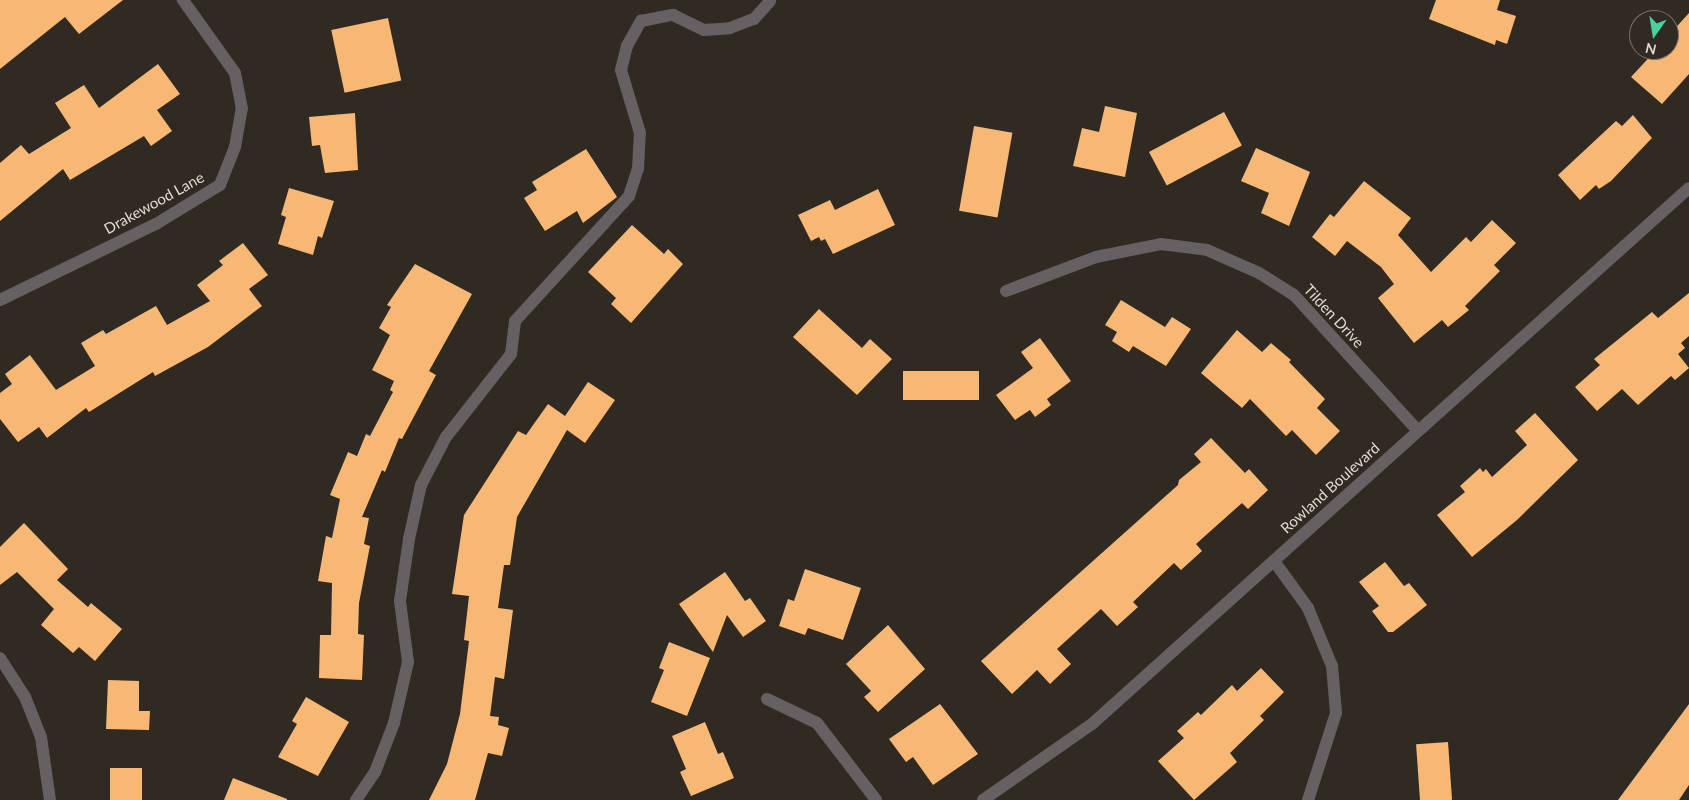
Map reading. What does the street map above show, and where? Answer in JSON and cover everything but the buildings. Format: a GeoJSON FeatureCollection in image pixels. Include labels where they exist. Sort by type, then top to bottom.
{"type":"FeatureCollection","features":[{"type":"Feature","properties":{"kind":"street","name":"Drakewood Lane"},"geometry":{"type":"LineString","coordinates":[[0,300],[156,224],[220,185],[235,147],[242,109],[235,73],[182,0]]}},
{"type":"Feature","properties":{"kind":"street"},"geometry":{"type":"LineString","coordinates":[[356,800],[374,772],[394,723],[408,662],[400,601],[409,538],[421,485],[446,437],[511,354],[515,321],[629,196],[638,169],[640,133],[621,70],[627,46],[641,21],[674,14],[704,30],[730,28],[754,19],[770,0]]}},
{"type":"Feature","properties":{"kind":"street","name":"Rowland Boulevard"},"geometry":{"type":"LineString","coordinates":[[983,800],[1092,724],[1689,188]]}},
{"type":"Feature","properties":{"kind":"street","name":"Tilden Drive"},"geometry":{"type":"LineString","coordinates":[[1006,291],[1096,257],[1161,244],[1207,250],[1259,273],[1294,296],[1418,431]]}},
{"type":"Feature","properties":{"kind":"street"},"geometry":{"type":"LineString","coordinates":[[1274,561],[1308,608],[1332,666],[1336,713],[1308,800]]}},
{"type":"Feature","properties":{"kind":"street"},"geometry":{"type":"LineString","coordinates":[[0,658],[25,697],[41,737],[50,800]]}},
{"type":"Feature","properties":{"kind":"street"},"geometry":{"type":"LineString","coordinates":[[767,699],[817,722],[876,800]]}}]}
